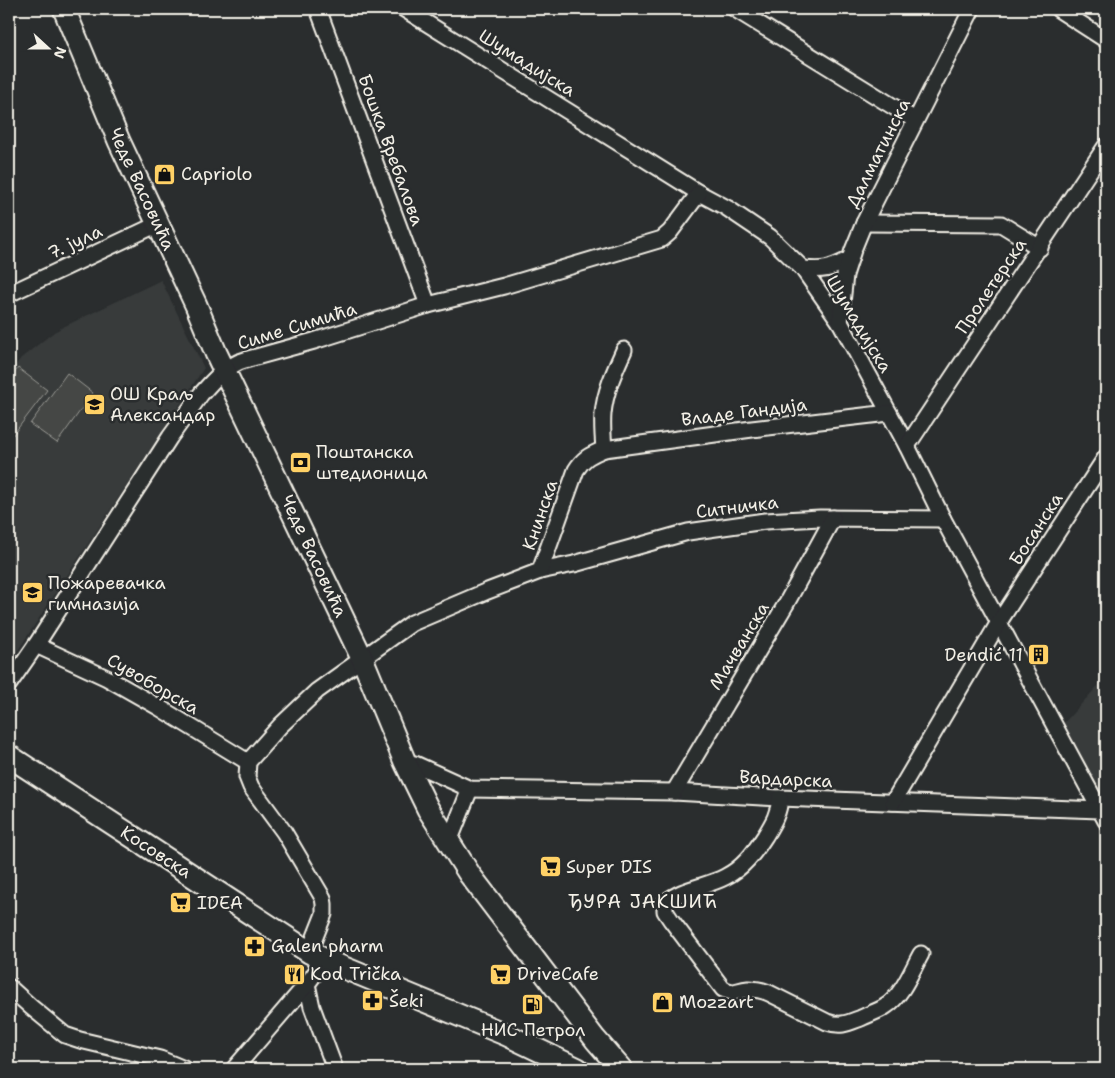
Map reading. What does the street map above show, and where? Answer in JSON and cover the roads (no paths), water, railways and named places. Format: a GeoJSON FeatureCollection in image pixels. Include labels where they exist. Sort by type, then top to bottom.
{"type":"FeatureCollection","features":[{"type":"Feature","properties":{"kind":"street","name":"Чеде Васовића"},"geometry":{"type":"LineString","coordinates":[[64,9],[103,104],[224,370],[362,658],[405,762],[428,809],[470,875],[621,1069]]}},
{"type":"Feature","properties":{"kind":"street","name":"Бошка Вребалова"},"geometry":{"type":"LineString","coordinates":[[318,9],[428,305]]}},
{"type":"Feature","properties":{"kind":"street","name":"Шумадијска"},"geometry":{"type":"LineString","coordinates":[[404,9],[727,208],[770,237],[802,269],[840,322],[1103,816]]}},
{"type":"Feature","properties":{"kind":"street"},"geometry":{"type":"LineString","coordinates":[[734,9],[915,120]]}},
{"type":"Feature","properties":{"kind":"street","name":"Далматинска"},"geometry":{"type":"LineString","coordinates":[[840,322],[845,275],[864,223],[972,9]]}},
{"type":"Feature","properties":{"kind":"street"},"geometry":{"type":"LineString","coordinates":[[1058,9],[1106,40]]}},
{"type":"Feature","properties":{"kind":"street","name":"Пролетерска"},"geometry":{"type":"LineString","coordinates":[[907,446],[1106,146]]}},
{"type":"Feature","properties":{"kind":"street","name":"Симе Симића"},"geometry":{"type":"LineString","coordinates":[[9,684],[170,437],[201,394],[224,370],[238,362],[314,341],[428,305],[504,286],[662,239],[670,232],[699,192]]}},
{"type":"Feature","properties":{"kind":"street"},"geometry":{"type":"LineString","coordinates":[[864,223],[1001,224],[1040,248]]}},
{"type":"Feature","properties":{"kind":"street","name":"7. јула"},"geometry":{"type":"LineString","coordinates":[[9,294],[158,224]]}},
{"type":"Feature","properties":{"kind":"street"},"geometry":{"type":"LineString","coordinates":[[802,269],[829,269],[850,259]]}},
{"type":"Feature","properties":{"kind":"street"},"geometry":{"type":"LineString","coordinates":[[604,449],[602,430],[604,404],[624,350]]}},
{"type":"Feature","properties":{"kind":"street","name":"Владе Гандија"},"geometry":{"type":"LineString","coordinates":[[604,449],[889,413]]}},
{"type":"Feature","properties":{"kind":"street","name":"Книнска"},"geometry":{"type":"LineString","coordinates":[[362,658],[412,623],[540,571],[576,470],[588,456],[604,449]]}},
{"type":"Feature","properties":{"kind":"street","name":"Босанска"},"geometry":{"type":"LineString","coordinates":[[894,802],[999,622],[1106,457]]}},
{"type":"Feature","properties":{"kind":"street","name":"Ситничка"},"geometry":{"type":"LineString","coordinates":[[540,571],[574,564],[688,532],[766,521],[833,518],[943,518]]}},
{"type":"Feature","properties":{"kind":"street","name":"Мачванска"},"geometry":{"type":"LineString","coordinates":[[674,792],[786,604],[833,518]]}},
{"type":"Feature","properties":{"kind":"street","name":"Сувоборска"},"geometry":{"type":"LineString","coordinates":[[36,645],[107,678],[248,762]]}},
{"type":"Feature","properties":{"kind":"street"},"geometry":{"type":"LineString","coordinates":[[234,1069],[307,984],[317,956],[324,914],[323,898],[284,832],[250,787],[247,777],[248,762],[280,726],[317,692],[362,658]]}},
{"type":"Feature","properties":{"kind":"street","name":"Косовска"},"geometry":{"type":"LineString","coordinates":[[9,756],[317,956],[507,1035],[576,1068]]}},
{"type":"Feature","properties":{"kind":"street","name":"Вардарска"},"geometry":{"type":"LineString","coordinates":[[405,762],[415,764],[470,789],[674,792],[894,802],[1103,816]]}},
{"type":"Feature","properties":{"kind":"street"},"geometry":{"type":"LineString","coordinates":[[449,842],[470,789]]}},
{"type":"Feature","properties":{"kind":"street"},"geometry":{"type":"LineString","coordinates":[[780,798],[780,808],[768,831],[749,859],[738,870],[724,878],[687,890],[672,897],[665,903],[665,911],[670,920],[723,989],[735,993],[745,989],[759,989],[769,992],[827,1022],[842,1025],[887,1006],[902,988],[921,954]]}},
{"type":"Feature","properties":{"kind":"street"},"geometry":{"type":"LineString","coordinates":[[307,984],[312,1007],[335,1069]]}},
{"type":"Feature","properties":{"kind":"street"},"geometry":{"type":"LineString","coordinates":[[9,987],[30,1007],[65,1035],[160,1060],[184,1069]]}},
{"type":"Feature","properties":{"kind":"street"},"geometry":{"type":"LineString","coordinates":[[576,1068],[595,1038]]}},
{"type":"Feature","properties":{"kind":"place","name":"Capriolo"},"geometry":{"type":"Point","coordinates":[165,174]}},
{"type":"Feature","properties":{"kind":"place","name":"ОШ Краљ Александар"},"geometry":{"type":"Point","coordinates":[94,404]}},
{"type":"Feature","properties":{"kind":"place","name":"Поштанска штедионица"},"geometry":{"type":"Point","coordinates":[300,462]}},
{"type":"Feature","properties":{"kind":"place","name":"Пожаревачка гимназија"},"geometry":{"type":"Point","coordinates":[32,593]}},
{"type":"Feature","properties":{"kind":"place","name":"Dendić 11"},"geometry":{"type":"Point","coordinates":[1039,655]}},
{"type":"Feature","properties":{"kind":"place","name":"Super DIS"},"geometry":{"type":"Point","coordinates":[550,867]}},
{"type":"Feature","properties":{"kind":"place","name":"IDEA"},"geometry":{"type":"Point","coordinates":[181,903]}},
{"type":"Feature","properties":{"kind":"place","name":"Galen pharm"},"geometry":{"type":"Point","coordinates":[255,946]}},
{"type":"Feature","properties":{"kind":"place","name":"Kod Trička"},"geometry":{"type":"Point","coordinates":[294,974]}},
{"type":"Feature","properties":{"kind":"place","name":"DriveCafe"},"geometry":{"type":"Point","coordinates":[501,974]}},
{"type":"Feature","properties":{"kind":"place","name":"Šeki"},"geometry":{"type":"Point","coordinates":[373,1001]}},
{"type":"Feature","properties":{"kind":"place","name":"Mozzart"},"geometry":{"type":"Point","coordinates":[663,1002]}},
{"type":"Feature","properties":{"kind":"place","name":"НИС Петрол"},"geometry":{"type":"Point","coordinates":[533,1005]}},
{"type":"Feature","properties":{"kind":"district","name":"ЂУРА ЈАКШИЋ"},"geometry":{"type":"Point","coordinates":[643,901]}}]}
